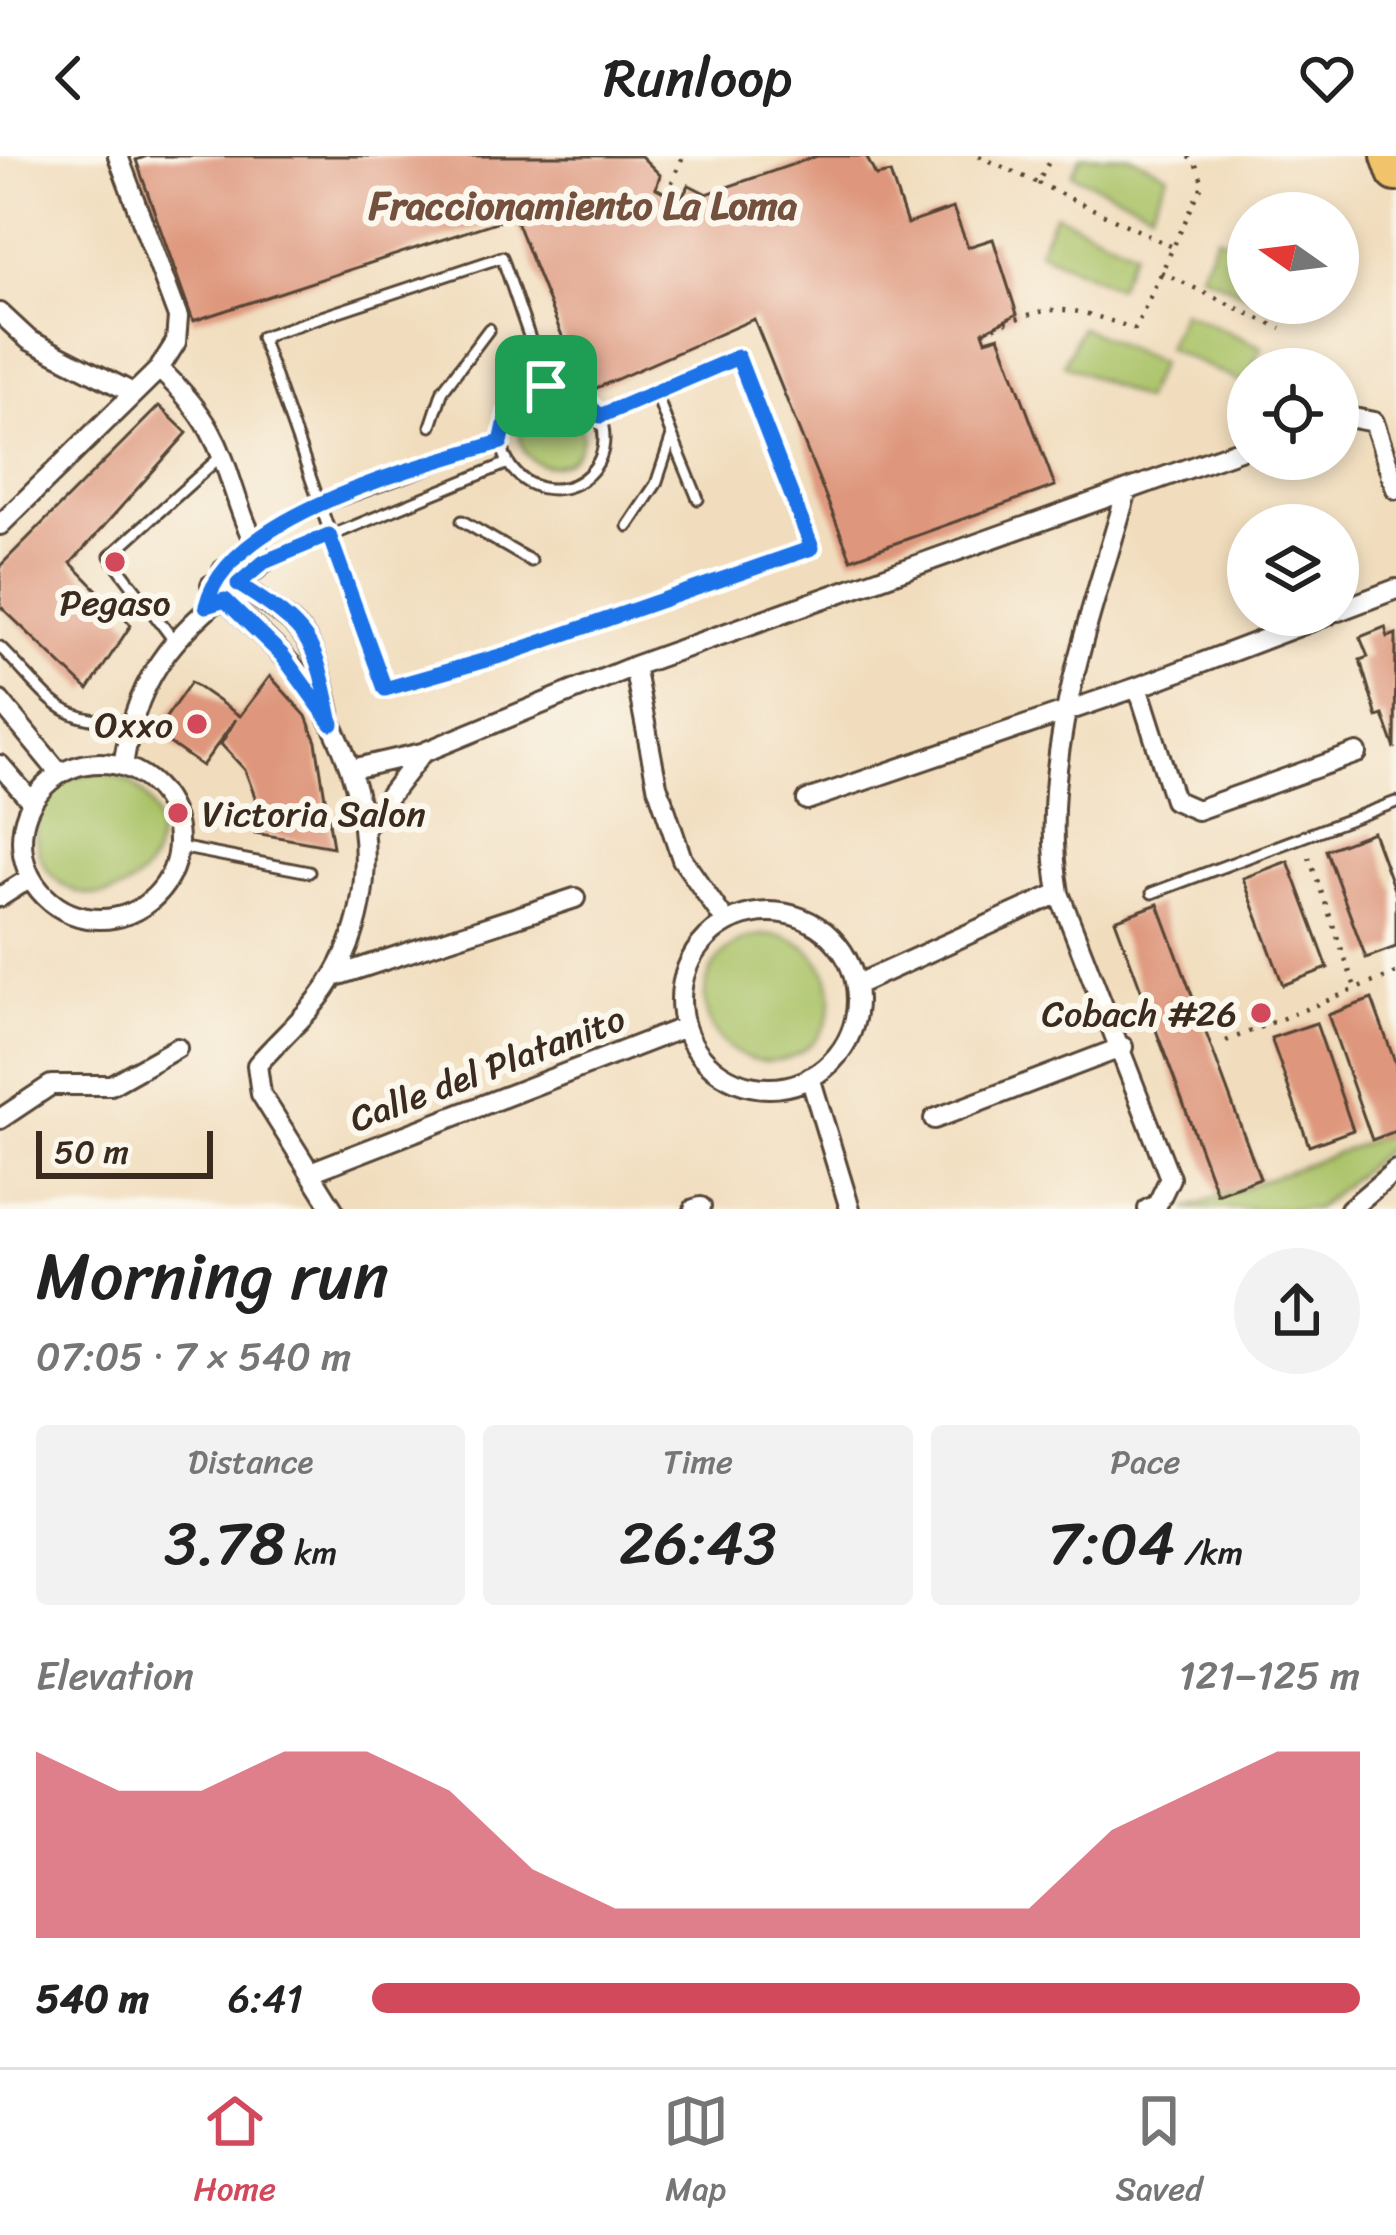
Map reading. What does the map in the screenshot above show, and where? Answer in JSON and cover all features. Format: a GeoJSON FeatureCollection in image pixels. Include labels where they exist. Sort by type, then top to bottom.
{"type":"FeatureCollection","features":[{"type":"Feature","properties":{"kind":"highway"},"geometry":{"type":"LineString","coordinates":[[1390,156],[1396,172]]}},
{"type":"Feature","properties":{"kind":"street"},"geometry":{"type":"LineString","coordinates":[[0,525],[130,392],[159,369],[176,342],[178,317],[118,156]]}},
{"type":"Feature","properties":{"kind":"street"},"geometry":{"type":"LineString","coordinates":[[0,313],[29,340],[130,392]]}},
{"type":"Feature","properties":{"kind":"street"},"geometry":{"type":"LineString","coordinates":[[123,765],[130,721],[172,638],[221,589],[264,562],[251,539],[224,453],[193,400],[159,369]]}},
{"type":"Feature","properties":{"kind":"street"},"geometry":{"type":"LineString","coordinates":[[1359,419],[1374,422],[1396,489]]}},
{"type":"Feature","properties":{"kind":"street"},"geometry":{"type":"LineString","coordinates":[[352,769],[422,753],[634,666],[1227,454]]}},
{"type":"Feature","properties":{"kind":"street"},"geometry":{"type":"LineString","coordinates":[[1127,490],[1065,712],[1052,849],[1059,893],[1123,1047],[1170,1178],[1157,1204],[1148,1209]]}},
{"type":"Feature","properties":{"kind":"street"},"geometry":{"type":"LineString","coordinates":[[221,589],[251,539]]}},
{"type":"Feature","properties":{"kind":"street"},"geometry":{"type":"LineString","coordinates":[[221,589],[282,655],[332,724]]}},
{"type":"Feature","properties":{"kind":"street"},"geometry":{"type":"LineString","coordinates":[[221,589],[292,618],[312,641],[332,724],[352,769],[364,828],[367,873],[334,977],[307,1015],[257,1065],[261,1094],[314,1171],[333,1209]]}},
{"type":"Feature","properties":{"kind":"street"},"geometry":{"type":"LineString","coordinates":[[1359,603],[1396,590]]}},
{"type":"Feature","properties":{"kind":"street"},"geometry":{"type":"LineString","coordinates":[[806,800],[1273,636]]}},
{"type":"Feature","properties":{"kind":"street"},"geometry":{"type":"LineString","coordinates":[[634,666],[657,785],[682,859],[726,922]]}},
{"type":"Feature","properties":{"kind":"street"},"geometry":{"type":"LineString","coordinates":[[1138,687],[1174,800],[1197,810],[1357,754]]}},
{"type":"Feature","properties":{"kind":"street"},"geometry":{"type":"LineString","coordinates":[[0,701],[60,774]]}},
{"type":"Feature","properties":{"kind":"street"},"geometry":{"type":"LineString","coordinates":[[364,828],[422,753]]}},
{"type":"Feature","properties":{"kind":"street"},"geometry":{"type":"LineString","coordinates":[[94,763],[123,765],[157,785],[170,803],[179,847],[159,893],[116,918],[67,913],[31,878],[22,853],[22,826],[32,802],[60,774],[94,763]]}},
{"type":"Feature","properties":{"kind":"street"},"geometry":{"type":"LineString","coordinates":[[0,765],[32,802]]}},
{"type":"Feature","properties":{"kind":"street"},"geometry":{"type":"LineString","coordinates":[[0,897],[31,878]]}},
{"type":"Feature","properties":{"kind":"street"},"geometry":{"type":"LineString","coordinates":[[856,985],[1059,893]]}},
{"type":"Feature","properties":{"kind":"street"},"geometry":{"type":"LineString","coordinates":[[334,977],[575,898]]}},
{"type":"Feature","properties":{"kind":"street"},"geometry":{"type":"LineString","coordinates":[[781,912],[808,920],[831,936],[847,959],[856,985],[856,1012],[848,1039],[810,1077],[774,1087],[736,1082],[705,1060],[685,1027],[680,997],[687,967],[703,941],[726,922],[752,913],[781,912]]}},
{"type":"Feature","properties":{"kind":"street","name":"Calle del Platanito"},"geometry":{"type":"LineString","coordinates":[[314,1171],[685,1027]]}},
{"type":"Feature","properties":{"kind":"street"},"geometry":{"type":"LineString","coordinates":[[934,1119],[1123,1047]]}},
{"type":"Feature","properties":{"kind":"street"},"geometry":{"type":"LineString","coordinates":[[0,1119],[51,1085],[111,1084],[176,1048]]}},
{"type":"Feature","properties":{"kind":"street"},"geometry":{"type":"LineString","coordinates":[[810,1077],[850,1209]]}},
{"type":"Feature","properties":{"kind":"street"},"geometry":{"type":"LineString","coordinates":[[1350,1209],[1396,1170]]}},
{"type":"Feature","properties":{"kind":"lane"},"geometry":{"type":"LineString","coordinates":[[546,386],[502,257],[261,337],[385,689],[507,654],[812,548],[738,357],[600,416]]}},
{"type":"Feature","properties":{"kind":"lane"},"geometry":{"type":"LineString","coordinates":[[431,426],[443,390],[489,329]]}},
{"type":"Feature","properties":{"kind":"lane"},"geometry":{"type":"LineString","coordinates":[[546,386],[573,389],[600,416],[604,433],[598,464],[573,485],[541,488],[526,482],[508,463],[501,442],[508,412],[531,391],[546,386]]}},
{"type":"Feature","properties":{"kind":"lane"},"geometry":{"type":"LineString","coordinates":[[655,391],[698,499]]}},
{"type":"Feature","properties":{"kind":"lane"},"geometry":{"type":"LineString","coordinates":[[628,526],[656,484],[672,436]]}},
{"type":"Feature","properties":{"kind":"lane"},"geometry":{"type":"LineString","coordinates":[[251,539],[320,507],[501,442]]}},
{"type":"Feature","properties":{"kind":"lane"},"geometry":{"type":"LineString","coordinates":[[172,638],[110,556],[224,453]]}},
{"type":"Feature","properties":{"kind":"lane"},"geometry":{"type":"LineString","coordinates":[[264,562],[508,463]]}},
{"type":"Feature","properties":{"kind":"lane"},"geometry":{"type":"LineString","coordinates":[[462,521],[531,561]]}},
{"type":"Feature","properties":{"kind":"lane"},"geometry":{"type":"LineString","coordinates":[[0,646],[70,716],[86,723],[130,721]]}},
{"type":"Feature","properties":{"kind":"lane"},"geometry":{"type":"LineString","coordinates":[[1152,893],[1396,802]]}},
{"type":"Feature","properties":{"kind":"lane"},"geometry":{"type":"LineString","coordinates":[[179,847],[309,872]]}},
{"type":"Feature","properties":{"kind":"path"},"geometry":{"type":"LineString","coordinates":[[667,194],[683,156]]}},
{"type":"Feature","properties":{"kind":"path"},"geometry":{"type":"LineString","coordinates":[[979,156],[1173,247]]}},
{"type":"Feature","properties":{"kind":"path"},"geometry":{"type":"LineString","coordinates":[[1038,183],[1052,156]]}},
{"type":"Feature","properties":{"kind":"path"},"geometry":{"type":"LineString","coordinates":[[983,332],[1035,310],[1066,306],[1135,329],[1203,183],[1194,160],[1186,156]]}},
{"type":"Feature","properties":{"kind":"path"},"geometry":{"type":"LineString","coordinates":[[1161,272],[1281,329]]}},
{"type":"Feature","properties":{"kind":"path"},"geometry":{"type":"LineString","coordinates":[[1309,857],[1356,989]]}},
{"type":"Feature","properties":{"kind":"path"},"geometry":{"type":"LineString","coordinates":[[1226,1041],[1396,973]]}},
{"type":"Feature","properties":{"kind":"green space"},"geometry":{"type":"Polygon","coordinates":[[[1081,156],[1130,156],[1168,174],[1151,210],[1072,174],[1081,156]]]}},
{"type":"Feature","properties":{"kind":"green space"},"geometry":{"type":"Polygon","coordinates":[[[1055,214],[1134,251],[1117,287],[1038,251],[1055,214]]]}},
{"type":"Feature","properties":{"kind":"green space"},"geometry":{"type":"Polygon","coordinates":[[[1217,236],[1227,241],[1227,285],[1200,273],[1217,236]]]}},
{"type":"Feature","properties":{"kind":"green space"},"geometry":{"type":"Polygon","coordinates":[[[1182,311],[1262,347],[1227,348],[1227,376],[1166,348],[1182,311]]]}},
{"type":"Feature","properties":{"kind":"green space"},"geometry":{"type":"Polygon","coordinates":[[[1081,327],[1160,363],[1143,400],[1064,364],[1081,327]]]}},
{"type":"Feature","properties":{"kind":"green space"},"geometry":{"type":"Polygon","coordinates":[[[551,404],[573,413],[582,435],[573,457],[551,466],[529,457],[520,435],[529,413],[551,404]]]}},
{"type":"Feature","properties":{"kind":"green space"},"geometry":{"type":"Polygon","coordinates":[[[97,773],[120,778],[140,791],[153,811],[158,834],[153,857],[140,877],[120,890],[97,895],[74,890],[54,877],[41,857],[36,834],[41,811],[54,791],[74,778],[97,773]]]}},
{"type":"Feature","properties":{"kind":"green space"},"geometry":{"type":"Polygon","coordinates":[[[768,935],[792,939],[813,953],[827,974],[831,998],[827,1022],[813,1043],[792,1057],[768,1061],[744,1057],[723,1043],[709,1022],[705,998],[709,974],[723,953],[744,939],[768,935]]]}},
{"type":"Feature","properties":{"kind":"green space"},"geometry":{"type":"Polygon","coordinates":[[[1396,1131],[1396,1141],[1316,1209],[1186,1209],[1396,1131]]]}},
{"type":"Feature","properties":{"kind":"building"},"geometry":{"type":"Polygon","coordinates":[[[147,156],[641,156],[660,175],[656,188],[680,201],[689,185],[707,194],[817,156],[866,156],[876,176],[890,173],[907,224],[953,208],[968,247],[993,239],[1017,314],[983,332],[986,340],[999,336],[1055,486],[851,559],[754,319],[585,393],[514,216],[193,321],[136,160],[147,156]]]}},
{"type":"Feature","properties":{"kind":"building"},"geometry":{"type":"Polygon","coordinates":[[[159,406],[187,433],[71,563],[131,625],[88,690],[0,606],[0,566],[159,406]]]}},
{"type":"Feature","properties":{"kind":"building"},"geometry":{"type":"Polygon","coordinates":[[[1385,627],[1388,637],[1396,634],[1395,749],[1383,715],[1377,717],[1360,660],[1368,657],[1360,637],[1385,627]]]}},
{"type":"Feature","properties":{"kind":"building"},"geometry":{"type":"Polygon","coordinates":[[[270,676],[306,716],[316,742],[333,847],[255,833],[255,797],[245,770],[221,744],[236,719],[202,766],[155,733],[191,682],[240,716],[270,676]]]}},
{"type":"Feature","properties":{"kind":"building"},"geometry":{"type":"Polygon","coordinates":[[[1373,832],[1396,895],[1396,947],[1366,958],[1326,850],[1373,832]]]}},
{"type":"Feature","properties":{"kind":"building"},"geometry":{"type":"Polygon","coordinates":[[[1288,861],[1328,968],[1283,985],[1243,878],[1288,861]]]}},
{"type":"Feature","properties":{"kind":"building"},"geometry":{"type":"Polygon","coordinates":[[[1158,904],[1260,1178],[1217,1194],[1115,920],[1158,904]]]}},
{"type":"Feature","properties":{"kind":"building"},"geometry":{"type":"Polygon","coordinates":[[[1372,999],[1396,1065],[1396,1131],[1372,1140],[1328,1015],[1372,999]]]}},
{"type":"Feature","properties":{"kind":"building"},"geometry":{"type":"Polygon","coordinates":[[[1316,1023],[1353,1130],[1309,1146],[1271,1038],[1316,1023]]]}},
{"type":"Feature","properties":{"kind":"place","name":"Pegaso"},"geometry":{"type":"Point","coordinates":[115,562]}},
{"type":"Feature","properties":{"kind":"place","name":"Oxxo"},"geometry":{"type":"Point","coordinates":[197,724]}},
{"type":"Feature","properties":{"kind":"place","name":"Victoria Salon"},"geometry":{"type":"Point","coordinates":[178,813]}},
{"type":"Feature","properties":{"kind":"place","name":"Cobach #26"},"geometry":{"type":"Point","coordinates":[1261,1013]}},
{"type":"Feature","properties":{"kind":"district","name":"Fraccionamiento La Loma"},"geometry":{"type":"Point","coordinates":[583,205]}},
{"type":"Feature","properties":{"kind":"route"},"geometry":{"type":"LineString","coordinates":[[738,357],[812,548],[507,654],[385,689],[329,535],[264,562],[238,584],[292,618],[312,641],[332,724],[303,679],[225,600],[206,606],[211,585],[251,539],[438,461],[501,442],[502,426],[518,399],[546,386],[573,389],[600,416],[738,357]]}}]}
